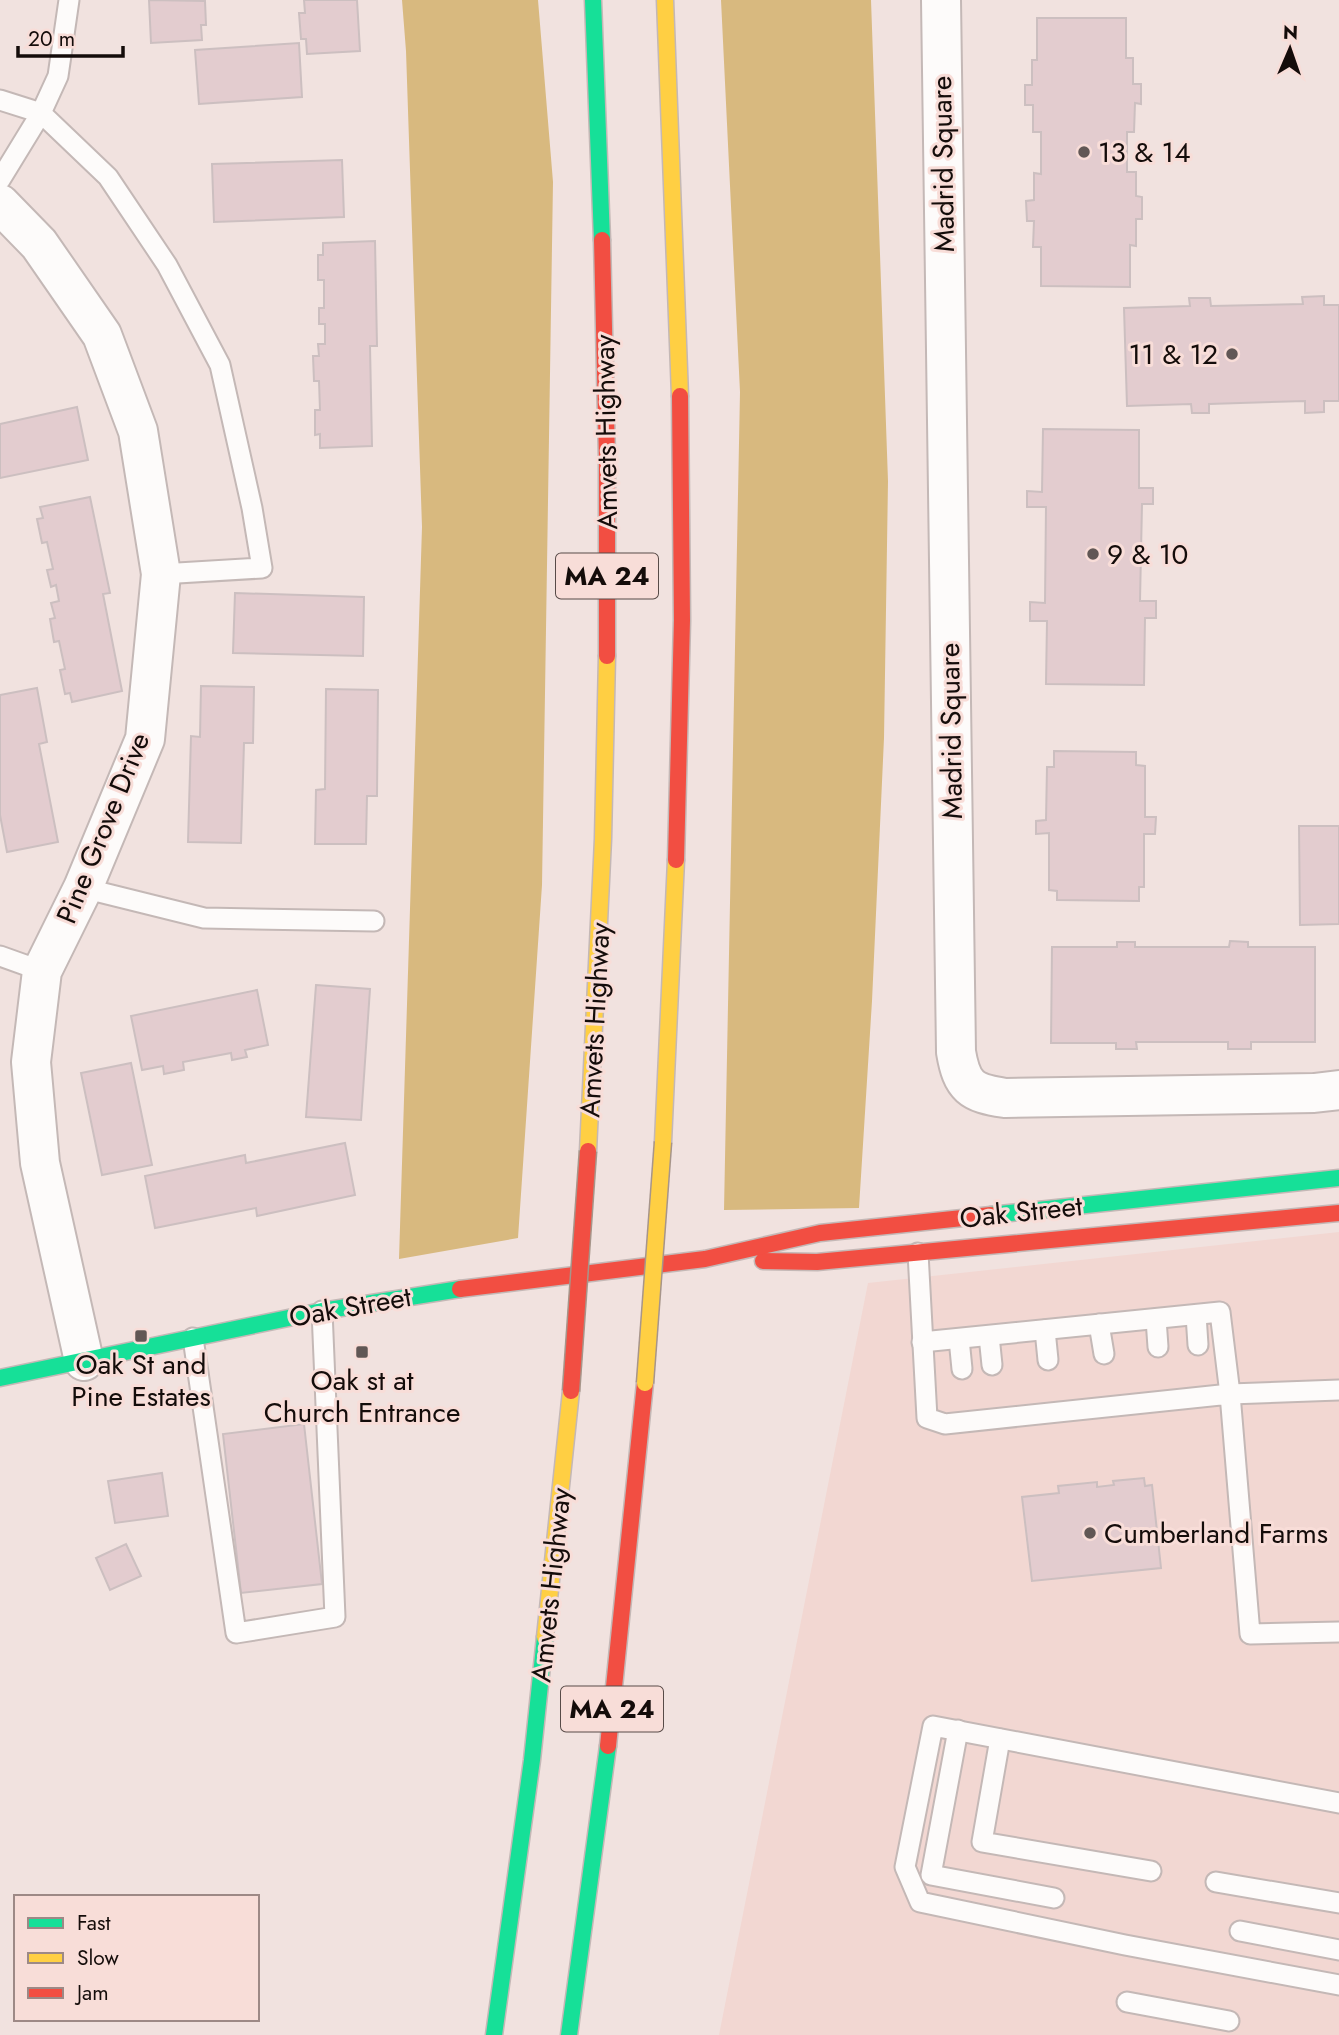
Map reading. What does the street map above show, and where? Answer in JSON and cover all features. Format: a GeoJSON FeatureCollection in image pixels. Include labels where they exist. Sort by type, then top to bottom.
{"type":"FeatureCollection","features":[{"type":"Feature","properties":{"kind":"main road","name":"Amvets Highway"},"geometry":{"type":"LineString","coordinates":[[494,2035],[532,1760],[571,1391],[588,1151],[606,734],[608,562],[605,366],[593,0]]}},
{"type":"Feature","properties":{"kind":"main road","name":"MA 24"},"geometry":{"type":"LineString","coordinates":[[569,2035],[607,1750],[645,1382],[663,1142],[675,908],[682,545],[673,169],[665,0]]}},
{"type":"Feature","properties":{"kind":"main road","name":"Oak Street"},"geometry":{"type":"LineString","coordinates":[[0,1378],[322,1311],[453,1290],[705,1259],[820,1233],[1339,1178]]}},
{"type":"Feature","properties":{"kind":"main road","name":"Oak Street"},"geometry":{"type":"LineString","coordinates":[[705,1259],[817,1262],[1339,1213]]}},
{"type":"Feature","properties":{"kind":"street","name":"Madrid Square"},"geometry":{"type":"LineString","coordinates":[[941,0],[955,1039],[960,1075],[971,1088],[986,1095],[1005,1098],[1339,1090]]}},
{"type":"Feature","properties":{"kind":"street","name":"Pine Grove Drive"},"geometry":{"type":"LineString","coordinates":[[0,204],[39,244],[102,335],[138,431],[161,574],[145,739],[83,888],[42,971],[32,1062],[40,1163],[84,1361]]}},
{"type":"Feature","properties":{"kind":"lane"},"geometry":{"type":"LineString","coordinates":[[0,180],[41,113],[58,76],[69,0]]}},
{"type":"Feature","properties":{"kind":"lane"},"geometry":{"type":"LineString","coordinates":[[0,100],[41,113],[108,177],[167,265],[220,365],[252,508],[262,568],[161,574]]}},
{"type":"Feature","properties":{"kind":"lane"},"geometry":{"type":"LineString","coordinates":[[83,888],[204,918],[373,921]]}},
{"type":"Feature","properties":{"kind":"lane"},"geometry":{"type":"LineString","coordinates":[[0,956],[42,971]]}},
{"type":"Feature","properties":{"kind":"lane"},"geometry":{"type":"LineString","coordinates":[[918,1253],[927,1418],[945,1424],[965,1417],[1162,1396],[1339,1390]]}},
{"type":"Feature","properties":{"kind":"lane"},"geometry":{"type":"LineString","coordinates":[[193,1338],[236,1633],[335,1618],[322,1311]]}},
{"type":"Feature","properties":{"kind":"lane"},"geometry":{"type":"LineString","coordinates":[[922,1342],[1220,1312],[1230,1394],[1250,1634],[1339,1632]]}},
{"type":"Feature","properties":{"kind":"lane"},"geometry":{"type":"LineString","coordinates":[[1196,1315],[1198,1345]]}},
{"type":"Feature","properties":{"kind":"lane"},"geometry":{"type":"LineString","coordinates":[[1156,1319],[1158,1347]]}},
{"type":"Feature","properties":{"kind":"lane"},"geometry":{"type":"LineString","coordinates":[[1099,1324],[1104,1354]]}},
{"type":"Feature","properties":{"kind":"lane"},"geometry":{"type":"LineString","coordinates":[[1045,1330],[1048,1360]]}},
{"type":"Feature","properties":{"kind":"lane"},"geometry":{"type":"LineString","coordinates":[[989,1336],[992,1365]]}},
{"type":"Feature","properties":{"kind":"lane"},"geometry":{"type":"LineString","coordinates":[[959,1339],[962,1369]]}},
{"type":"Feature","properties":{"kind":"lane"},"geometry":{"type":"LineString","coordinates":[[1339,1803],[933,1726],[905,1867],[920,1902],[1125,1945],[1339,1985]]}},
{"type":"Feature","properties":{"kind":"lane"},"geometry":{"type":"LineString","coordinates":[[958,1730],[931,1875],[1054,1898]]}},
{"type":"Feature","properties":{"kind":"lane"},"geometry":{"type":"LineString","coordinates":[[1000,1739],[982,1842],[1151,1871]]}},
{"type":"Feature","properties":{"kind":"lane"},"geometry":{"type":"LineString","coordinates":[[1216,1882],[1339,1903]]}},
{"type":"Feature","properties":{"kind":"lane"},"geometry":{"type":"LineString","coordinates":[[1240,1931],[1339,1950]]}},
{"type":"Feature","properties":{"kind":"lane"},"geometry":{"type":"LineString","coordinates":[[1127,2002],[1229,2021]]}},
{"type":"Feature","properties":{"kind":"shaded area"},"geometry":{"type":"Polygon","coordinates":[[[402,0],[538,0],[553,182],[542,885],[518,1238],[399,1259],[422,527],[402,0]]]}},
{"type":"Feature","properties":{"kind":"shaded area"},"geometry":{"type":"Polygon","coordinates":[[[721,0],[871,0],[888,481],[884,738],[859,1208],[724,1210],[740,392],[721,0]]]}},
{"type":"Feature","properties":{"kind":"shaded area"},"geometry":{"type":"Polygon","coordinates":[[[1339,1232],[1339,2035],[719,2035],[868,1283],[1339,1232]]]}},
{"type":"Feature","properties":{"kind":"building"},"geometry":{"type":"Polygon","coordinates":[[[149,0],[205,1],[206,25],[201,25],[202,40],[151,43],[149,0]]]}},
{"type":"Feature","properties":{"kind":"building"},"geometry":{"type":"Polygon","coordinates":[[[304,0],[357,0],[360,51],[307,54],[306,39],[301,39],[299,13],[305,13],[304,0]]]}},
{"type":"Feature","properties":{"kind":"building","name":"13 & 14"},"geometry":{"type":"Polygon","coordinates":[[[1037,18],[1126,18],[1126,58],[1133,58],[1133,84],[1141,84],[1141,104],[1135,103],[1134,132],[1127,132],[1127,172],[1136,172],[1136,196],[1142,197],[1142,219],[1136,219],[1136,246],[1130,245],[1130,287],[1041,286],[1041,247],[1033,247],[1034,221],[1027,221],[1026,201],[1034,200],[1034,173],[1041,174],[1041,132],[1033,132],[1033,105],[1025,105],[1025,85],[1032,85],[1032,60],[1037,60],[1037,18]]]}},
{"type":"Feature","properties":{"kind":"building"},"geometry":{"type":"Polygon","coordinates":[[[299,43],[302,97],[199,104],[195,50],[299,43]]]}},
{"type":"Feature","properties":{"kind":"building"},"geometry":{"type":"Polygon","coordinates":[[[342,160],[344,217],[214,222],[212,164],[342,160]]]}},
{"type":"Feature","properties":{"kind":"building"},"geometry":{"type":"Polygon","coordinates":[[[375,241],[377,346],[370,346],[372,446],[320,448],[320,434],[315,435],[315,410],[320,410],[319,381],[314,381],[313,356],[319,356],[318,344],[325,344],[325,324],[319,324],[319,308],[324,308],[324,280],[318,280],[318,255],[323,255],[323,243],[375,241]]]}},
{"type":"Feature","properties":{"kind":"building","name":"11 & 12"},"geometry":{"type":"Polygon","coordinates":[[[1324,296],[1324,305],[1339,305],[1339,401],[1324,401],[1324,412],[1305,413],[1305,401],[1209,404],[1209,413],[1192,413],[1191,404],[1127,406],[1124,308],[1190,306],[1189,298],[1210,298],[1211,306],[1303,304],[1302,297],[1324,296]]]}},
{"type":"Feature","properties":{"kind":"building"},"geometry":{"type":"Polygon","coordinates":[[[77,407],[88,460],[0,478],[0,424],[77,407]]]}},
{"type":"Feature","properties":{"kind":"building","name":"9 & 10"},"geometry":{"type":"Polygon","coordinates":[[[1043,429],[1139,430],[1139,488],[1153,488],[1153,504],[1142,504],[1140,601],[1156,601],[1156,618],[1145,618],[1144,685],[1046,684],[1047,621],[1030,621],[1030,602],[1045,603],[1046,507],[1027,507],[1027,491],[1042,492],[1043,429]]]}},
{"type":"Feature","properties":{"kind":"building"},"geometry":{"type":"Polygon","coordinates":[[[90,497],[110,593],[103,594],[122,691],[72,702],[70,693],[65,694],[60,670],[65,669],[59,641],[54,642],[50,619],[55,618],[51,603],[59,601],[56,585],[51,587],[47,570],[53,569],[47,542],[42,543],[37,519],[43,518],[40,507],[90,497]]]}},
{"type":"Feature","properties":{"kind":"building"},"geometry":{"type":"Polygon","coordinates":[[[235,593],[364,597],[363,656],[233,653],[235,593]]]}},
{"type":"Feature","properties":{"kind":"building"},"geometry":{"type":"Polygon","coordinates":[[[201,686],[254,687],[253,743],[244,743],[241,843],[188,842],[191,736],[200,737],[201,686]]]}},
{"type":"Feature","properties":{"kind":"building"},"geometry":{"type":"Polygon","coordinates":[[[37,688],[47,742],[39,744],[58,842],[7,852],[0,815],[0,695],[37,688]]]}},
{"type":"Feature","properties":{"kind":"building"},"geometry":{"type":"Polygon","coordinates":[[[326,689],[378,690],[377,796],[367,796],[366,844],[315,844],[316,790],[325,789],[326,689]]]}},
{"type":"Feature","properties":{"kind":"building"},"geometry":{"type":"Polygon","coordinates":[[[1054,751],[1136,752],[1136,765],[1145,766],[1145,817],[1156,817],[1155,834],[1144,834],[1144,887],[1139,887],[1139,901],[1057,900],[1057,891],[1049,890],[1049,833],[1036,834],[1036,821],[1046,820],[1047,767],[1054,767],[1054,751]]]}},
{"type":"Feature","properties":{"kind":"building"},"geometry":{"type":"Polygon","coordinates":[[[1299,826],[1339,826],[1339,924],[1300,925],[1299,826]]]}},
{"type":"Feature","properties":{"kind":"building"},"geometry":{"type":"Polygon","coordinates":[[[1230,941],[1248,942],[1248,947],[1315,947],[1315,1042],[1251,1042],[1251,1049],[1228,1049],[1228,1042],[1136,1042],[1137,1049],[1116,1049],[1116,1043],[1051,1043],[1052,947],[1117,947],[1117,942],[1135,942],[1135,947],[1229,947],[1230,941]]]}},
{"type":"Feature","properties":{"kind":"building"},"geometry":{"type":"Polygon","coordinates":[[[316,985],[370,989],[361,1120],[306,1117],[316,985]]]}},
{"type":"Feature","properties":{"kind":"building"},"geometry":{"type":"Polygon","coordinates":[[[257,990],[268,1045],[245,1050],[247,1057],[232,1060],[231,1053],[183,1062],[184,1070],[164,1074],[163,1066],[142,1070],[131,1016],[257,990]]]}},
{"type":"Feature","properties":{"kind":"building"},"geometry":{"type":"Polygon","coordinates":[[[131,1063],[152,1165],[102,1175],[81,1073],[131,1063]]]}},
{"type":"Feature","properties":{"kind":"building"},"geometry":{"type":"Polygon","coordinates":[[[345,1143],[355,1195],[257,1216],[256,1208],[155,1228],[145,1176],[245,1155],[246,1163],[345,1143]]]}},
{"type":"Feature","properties":{"kind":"building"},"geometry":{"type":"Polygon","coordinates":[[[304,1424],[322,1584],[241,1593],[223,1434],[304,1424]]]}},
{"type":"Feature","properties":{"kind":"building"},"geometry":{"type":"Polygon","coordinates":[[[162,1473],[168,1516],[115,1523],[108,1481],[162,1473]]]}},
{"type":"Feature","properties":{"kind":"building"},"geometry":{"type":"Polygon","coordinates":[[[1144,1478],[1145,1486],[1152,1485],[1161,1568],[1032,1581],[1022,1497],[1059,1493],[1058,1486],[1097,1482],[1097,1487],[1114,1485],[1113,1481],[1144,1478]]]}},
{"type":"Feature","properties":{"kind":"building"},"geometry":{"type":"Polygon","coordinates":[[[126,1544],[141,1576],[110,1590],[96,1558],[126,1544]]]}},
{"type":"Feature","properties":{"kind":"traffic: fast"},"geometry":{"type":"LineString","coordinates":[[593,0],[602,240]]}},
{"type":"Feature","properties":{"kind":"traffic: fast"},"geometry":{"type":"LineString","coordinates":[[991,1215],[1339,1178]]}},
{"type":"Feature","properties":{"kind":"traffic: fast"},"geometry":{"type":"LineString","coordinates":[[0,1378],[322,1311],[460,1289]]}},
{"type":"Feature","properties":{"kind":"traffic: fast"},"geometry":{"type":"LineString","coordinates":[[494,2035],[532,1760],[545,1637]]}},
{"type":"Feature","properties":{"kind":"traffic: fast"},"geometry":{"type":"LineString","coordinates":[[569,2035],[608,1746]]}},
{"type":"Feature","properties":{"kind":"traffic: slow"},"geometry":{"type":"LineString","coordinates":[[665,0],[680,396]]}},
{"type":"Feature","properties":{"kind":"traffic: slow"},"geometry":{"type":"LineString","coordinates":[[588,1151],[603,839],[607,656]]}},
{"type":"Feature","properties":{"kind":"traffic: slow"},"geometry":{"type":"LineString","coordinates":[[663,1142],[676,860]]}},
{"type":"Feature","properties":{"kind":"traffic: slow"},"geometry":{"type":"LineString","coordinates":[[645,1383],[663,1142]]}},
{"type":"Feature","properties":{"kind":"traffic: slow"},"geometry":{"type":"LineString","coordinates":[[545,1637],[571,1391]]}},
{"type":"Feature","properties":{"kind":"traffic: jam"},"geometry":{"type":"LineString","coordinates":[[602,240],[607,459],[607,656]]}},
{"type":"Feature","properties":{"kind":"traffic: jam"},"geometry":{"type":"LineString","coordinates":[[676,860],[682,620],[680,396]]}},
{"type":"Feature","properties":{"kind":"traffic: jam"},"geometry":{"type":"LineString","coordinates":[[571,1391],[588,1151]]}},
{"type":"Feature","properties":{"kind":"traffic: jam"},"geometry":{"type":"LineString","coordinates":[[763,1261],[817,1262],[1339,1213]]}},
{"type":"Feature","properties":{"kind":"traffic: jam"},"geometry":{"type":"LineString","coordinates":[[460,1289],[705,1259],[820,1233],[991,1215]]}},
{"type":"Feature","properties":{"kind":"traffic: jam"},"geometry":{"type":"LineString","coordinates":[[608,1746],[645,1383]]}},
{"type":"Feature","properties":{"kind":"place","name":"13 & 14"},"geometry":{"type":"Point","coordinates":[1084,152]}},
{"type":"Feature","properties":{"kind":"place","name":"11 & 12"},"geometry":{"type":"Point","coordinates":[1232,354]}},
{"type":"Feature","properties":{"kind":"place","name":"9 & 10"},"geometry":{"type":"Point","coordinates":[1093,554]}},
{"type":"Feature","properties":{"kind":"place","name":"Oak St and Pine Estates"},"geometry":{"type":"Point","coordinates":[141,1336]}},
{"type":"Feature","properties":{"kind":"place","name":"Oak st at Church Entrance"},"geometry":{"type":"Point","coordinates":[362,1352]}},
{"type":"Feature","properties":{"kind":"place","name":"Cumberland Farms"},"geometry":{"type":"Point","coordinates":[1090,1533]}}]}
